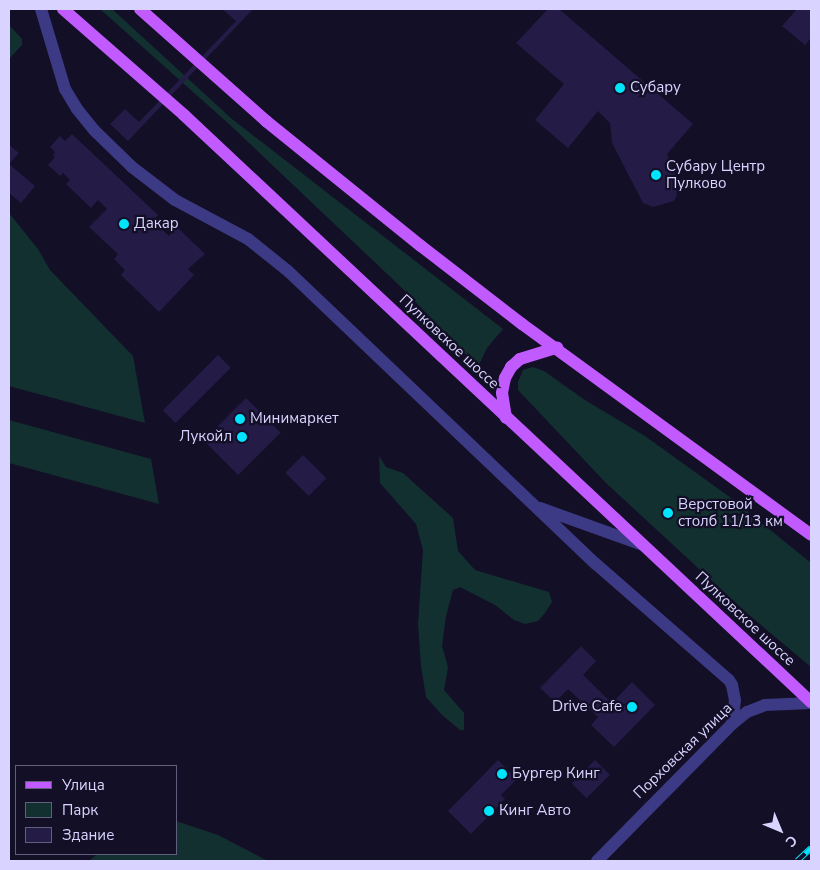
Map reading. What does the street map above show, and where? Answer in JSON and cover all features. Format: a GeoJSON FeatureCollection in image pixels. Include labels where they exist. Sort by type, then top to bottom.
{"type":"FeatureCollection","features":[{"type":"Feature","properties":{"kind":"main road","name":"Пулковское шоссе"},"geometry":{"type":"LineString","coordinates":[[63,9],[184,114],[640,544],[811,702]]}},
{"type":"Feature","properties":{"kind":"main road"},"geometry":{"type":"LineString","coordinates":[[140,9],[294,145],[429,252],[811,535]]}},
{"type":"Feature","properties":{"kind":"main road"},"geometry":{"type":"LineString","coordinates":[[506,418],[502,393],[505,378],[511,367],[520,359],[557,348]]}},
{"type":"Feature","properties":{"kind":"street"},"geometry":{"type":"LineString","coordinates":[[42,9],[65,89],[77,109],[95,131],[132,167],[175,200],[248,239],[288,271],[596,564],[728,680],[732,685],[735,700],[732,724]]}},
{"type":"Feature","properties":{"kind":"street"},"geometry":{"type":"LineString","coordinates":[[535,506],[640,544]]}},
{"type":"Feature","properties":{"kind":"street","name":"Порховская улица"},"geometry":{"type":"LineString","coordinates":[[597,861],[732,724],[747,712],[765,705],[811,702]]}},
{"type":"Feature","properties":{"kind":"green space"},"geometry":{"type":"Polygon","coordinates":[[[100,9],[112,9],[232,119],[503,329],[487,348],[478,367],[403,289],[229,124],[100,9]]]}},
{"type":"Feature","properties":{"kind":"green space"},"geometry":{"type":"Polygon","coordinates":[[[9,25],[22,39],[22,45],[9,59],[9,25]]]}},
{"type":"Feature","properties":{"kind":"green space"},"geometry":{"type":"Polygon","coordinates":[[[9,213],[38,249],[50,270],[133,356],[145,423],[9,386],[9,213]]]}},
{"type":"Feature","properties":{"kind":"green space"},"geometry":{"type":"Polygon","coordinates":[[[533,367],[544,371],[585,400],[645,436],[731,498],[811,563],[811,667],[749,615],[606,483],[518,390],[518,382],[523,370],[533,367]]]}},
{"type":"Feature","properties":{"kind":"green space"},"geometry":{"type":"Polygon","coordinates":[[[9,420],[151,459],[159,504],[9,463],[9,420]]]}},
{"type":"Feature","properties":{"kind":"green space"},"geometry":{"type":"Polygon","coordinates":[[[379,456],[386,467],[403,473],[453,518],[458,551],[475,570],[549,592],[552,602],[545,613],[538,621],[525,624],[514,620],[495,605],[460,587],[453,590],[446,616],[442,646],[448,667],[444,690],[464,713],[464,730],[460,730],[442,715],[426,697],[421,666],[418,624],[423,550],[416,524],[380,483],[379,456]]]}},
{"type":"Feature","properties":{"kind":"green space"},"geometry":{"type":"Polygon","coordinates":[[[178,822],[218,835],[268,861],[89,861],[96,855],[178,855],[178,822]]]}},
{"type":"Feature","properties":{"kind":"building"},"geometry":{"type":"Polygon","coordinates":[[[222,9],[253,9],[128,141],[110,124],[125,109],[139,122],[236,21],[222,9]]]}},
{"type":"Feature","properties":{"kind":"building"},"geometry":{"type":"Polygon","coordinates":[[[548,9],[559,9],[693,124],[667,154],[680,188],[674,201],[653,207],[643,203],[612,143],[610,123],[598,111],[568,148],[535,120],[564,84],[516,43],[548,9]]]}},
{"type":"Feature","properties":{"kind":"building"},"geometry":{"type":"Polygon","coordinates":[[[797,9],[811,9],[811,38],[805,45],[782,26],[797,9]]]}},
{"type":"Feature","properties":{"kind":"building","name":"Дакар"},"geometry":{"type":"Polygon","coordinates":[[[72,134],[158,215],[153,221],[169,236],[177,227],[205,254],[188,269],[194,275],[159,312],[121,275],[125,270],[114,259],[118,254],[89,227],[107,209],[98,200],[91,208],[66,184],[70,180],[63,173],[60,176],[48,165],[55,157],[53,155],[55,152],[50,147],[60,136],[65,141],[72,134]]]}},
{"type":"Feature","properties":{"kind":"building"},"geometry":{"type":"Polygon","coordinates":[[[9,145],[19,153],[9,164],[9,145]]]}},
{"type":"Feature","properties":{"kind":"building"},"geometry":{"type":"Polygon","coordinates":[[[9,164],[35,186],[21,203],[9,193],[9,164]]]}},
{"type":"Feature","properties":{"kind":"building"},"geometry":{"type":"Polygon","coordinates":[[[218,355],[231,368],[176,423],[163,410],[218,355]]]}},
{"type":"Feature","properties":{"kind":"building","name":"Лукойл"},"geometry":{"type":"Polygon","coordinates":[[[246,398],[281,433],[238,475],[204,440],[246,398]]]}},
{"type":"Feature","properties":{"kind":"building"},"geometry":{"type":"Polygon","coordinates":[[[303,455],[326,478],[309,496],[285,473],[303,455]]]}},
{"type":"Feature","properties":{"kind":"building"},"geometry":{"type":"Polygon","coordinates":[[[581,646],[596,661],[583,675],[612,703],[632,682],[655,705],[614,747],[591,725],[598,717],[568,689],[555,702],[540,688],[581,646]]]}},
{"type":"Feature","properties":{"kind":"building"},"geometry":{"type":"Polygon","coordinates":[[[498,760],[517,779],[501,795],[505,799],[471,834],[448,811],[498,760]]]}},
{"type":"Feature","properties":{"kind":"building"},"geometry":{"type":"Polygon","coordinates":[[[595,760],[610,775],[587,798],[572,783],[595,760]]]}},
{"type":"Feature","properties":{"kind":"railway"},"geometry":{"type":"LineString","coordinates":[[797,861],[811,848]]}},
{"type":"Feature","properties":{"kind":"place","name":"Субару"},"geometry":{"type":"Point","coordinates":[620,88]}},
{"type":"Feature","properties":{"kind":"place","name":"Субару Центр Пулково"},"geometry":{"type":"Point","coordinates":[656,175]}},
{"type":"Feature","properties":{"kind":"place","name":"Дакар"},"geometry":{"type":"Point","coordinates":[124,224]}},
{"type":"Feature","properties":{"kind":"place","name":"Минимаркет"},"geometry":{"type":"Point","coordinates":[240,419]}},
{"type":"Feature","properties":{"kind":"place","name":"Лукойл"},"geometry":{"type":"Point","coordinates":[242,437]}},
{"type":"Feature","properties":{"kind":"place","name":"Верстовой столб 11/13 км"},"geometry":{"type":"Point","coordinates":[668,513]}},
{"type":"Feature","properties":{"kind":"place","name":"Drive Cafe"},"geometry":{"type":"Point","coordinates":[632,707]}},
{"type":"Feature","properties":{"kind":"place","name":"Бургер Кинг"},"geometry":{"type":"Point","coordinates":[502,774]}},
{"type":"Feature","properties":{"kind":"place","name":"Кинг Авто"},"geometry":{"type":"Point","coordinates":[489,811]}}]}
